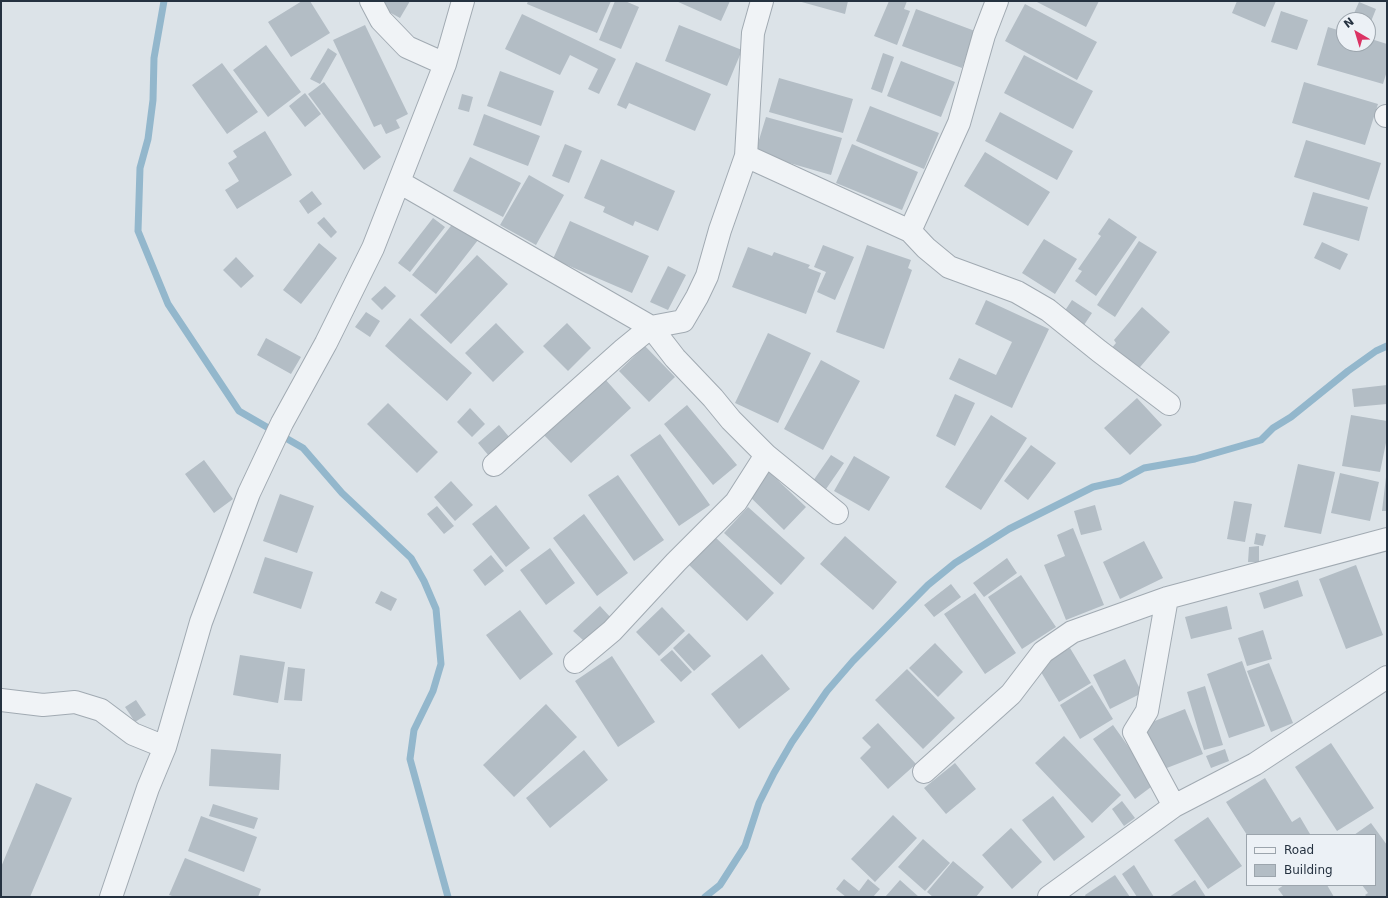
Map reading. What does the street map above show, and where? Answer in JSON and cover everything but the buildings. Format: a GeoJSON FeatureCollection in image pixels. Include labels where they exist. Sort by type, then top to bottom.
{"type":"FeatureCollection","features":[{"type":"Feature","properties":{"kind":"street"},"geometry":{"type":"LineString","coordinates":[[371,1],[381,20],[407,47],[445,64]]}},
{"type":"Feature","properties":{"kind":"street"},"geometry":{"type":"LineString","coordinates":[[111,897],[148,788],[165,747],[201,622],[249,493],[282,423],[326,343],[373,248],[445,64],[463,1]]}},
{"type":"Feature","properties":{"kind":"street"},"geometry":{"type":"LineString","coordinates":[[494,465],[624,349],[652,327],[683,321],[697,297],[707,276],[720,230],[746,156],[753,34],[762,1]]}},
{"type":"Feature","properties":{"kind":"street"},"geometry":{"type":"LineString","coordinates":[[910,231],[959,124],[984,35],[997,1]]}},
{"type":"Feature","properties":{"kind":"street"},"geometry":{"type":"LineString","coordinates":[[746,156],[910,231],[926,248],[949,267],[1017,292],[1048,310],[1169,404]]}},
{"type":"Feature","properties":{"kind":"street"},"geometry":{"type":"LineString","coordinates":[[399,182],[652,327],[675,358],[713,398],[731,420],[766,455],[837,513]]}},
{"type":"Feature","properties":{"kind":"street"},"geometry":{"type":"LineString","coordinates":[[575,662],[612,631],[676,562],[736,502],[766,455]]}},
{"type":"Feature","properties":{"kind":"street"},"geometry":{"type":"LineString","coordinates":[[924,772],[1011,694],[1042,652],[1072,632],[1167,598],[1387,539]]}},
{"type":"Feature","properties":{"kind":"street"},"geometry":{"type":"LineString","coordinates":[[1167,598],[1147,711],[1134,732],[1174,806]]}},
{"type":"Feature","properties":{"kind":"street"},"geometry":{"type":"LineString","coordinates":[[1049,897],[1174,806],[1255,764],[1387,677]]}},
{"type":"Feature","properties":{"kind":"street"},"geometry":{"type":"LineString","coordinates":[[1,700],[44,705],[75,702],[101,710],[133,734],[165,747]]}},
{"type":"Feature","properties":{"kind":"waterway"},"geometry":{"type":"LineString","coordinates":[[164,1],[154,58],[153,100],[148,139],[140,168],[138,231],[168,304],[239,411],[303,448],[342,493],[411,558],[424,581],[436,609],[441,664],[433,691],[414,730],[410,759],[448,897]]}},
{"type":"Feature","properties":{"kind":"waterway"},"geometry":{"type":"LineString","coordinates":[[705,897],[720,885],[745,846],[759,803],[774,773],[792,742],[827,691],[853,661],[928,585],[955,563],[1009,529],[1093,487],[1120,481],[1144,468],[1195,459],[1261,440],[1273,428],[1291,417],[1348,371],[1376,351],[1387,346]]}}]}
